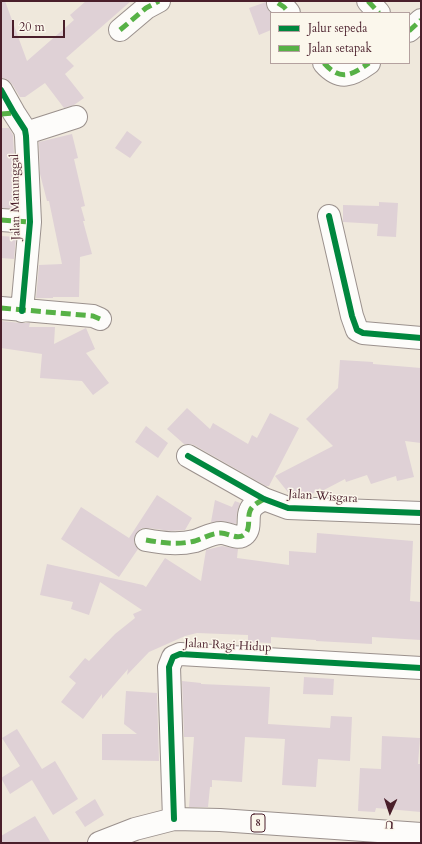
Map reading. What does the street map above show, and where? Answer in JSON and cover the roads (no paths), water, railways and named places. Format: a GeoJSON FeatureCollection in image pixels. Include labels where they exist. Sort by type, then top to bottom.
{"type":"FeatureCollection","features":[{"type":"Feature","properties":{"kind":"main road"},"geometry":{"type":"LineString","coordinates":[[120,30],[146,8],[159,1]]}},
{"type":"Feature","properties":{"kind":"main road"},"geometry":{"type":"LineString","coordinates":[[368,1],[379,12]]}},
{"type":"Feature","properties":{"kind":"main road"},"geometry":{"type":"LineString","coordinates":[[410,31],[421,20]]}},
{"type":"Feature","properties":{"kind":"main road"},"geometry":{"type":"LineString","coordinates":[[325,64],[330,70],[340,75],[351,74],[368,64]]}},
{"type":"Feature","properties":{"kind":"main road","name":"Jalan Manunggal"},"geometry":{"type":"LineString","coordinates":[[1,90],[7,114],[26,133],[30,222],[22,311]]}},
{"type":"Feature","properties":{"kind":"main road"},"geometry":{"type":"LineString","coordinates":[[26,133],[76,117]]}},
{"type":"Feature","properties":{"kind":"main road"},"geometry":{"type":"LineString","coordinates":[[329,216],[352,316],[357,330],[362,333],[421,338]]}},
{"type":"Feature","properties":{"kind":"main road"},"geometry":{"type":"LineString","coordinates":[[1,220],[30,222]]}},
{"type":"Feature","properties":{"kind":"main road"},"geometry":{"type":"LineString","coordinates":[[1,308],[93,316],[100,319]]}},
{"type":"Feature","properties":{"kind":"main road","name":"Jalan Wisgara"},"geometry":{"type":"LineString","coordinates":[[188,456],[264,498],[288,508],[421,513]]}},
{"type":"Feature","properties":{"kind":"main road"},"geometry":{"type":"LineString","coordinates":[[146,540],[168,544],[185,543],[215,533],[224,533],[234,537],[241,536],[246,534],[248,529],[250,511],[255,504],[264,498]]}},
{"type":"Feature","properties":{"kind":"main road","name":"Jalan Ragi Hidup"},"geometry":{"type":"LineString","coordinates":[[174,819],[169,667],[173,657],[180,654],[421,668]]}},
{"type":"Feature","properties":{"kind":"main road","name":"8"},"geometry":{"type":"LineString","coordinates":[[99,843],[135,829],[174,819],[220,820],[421,834]]}}]}
